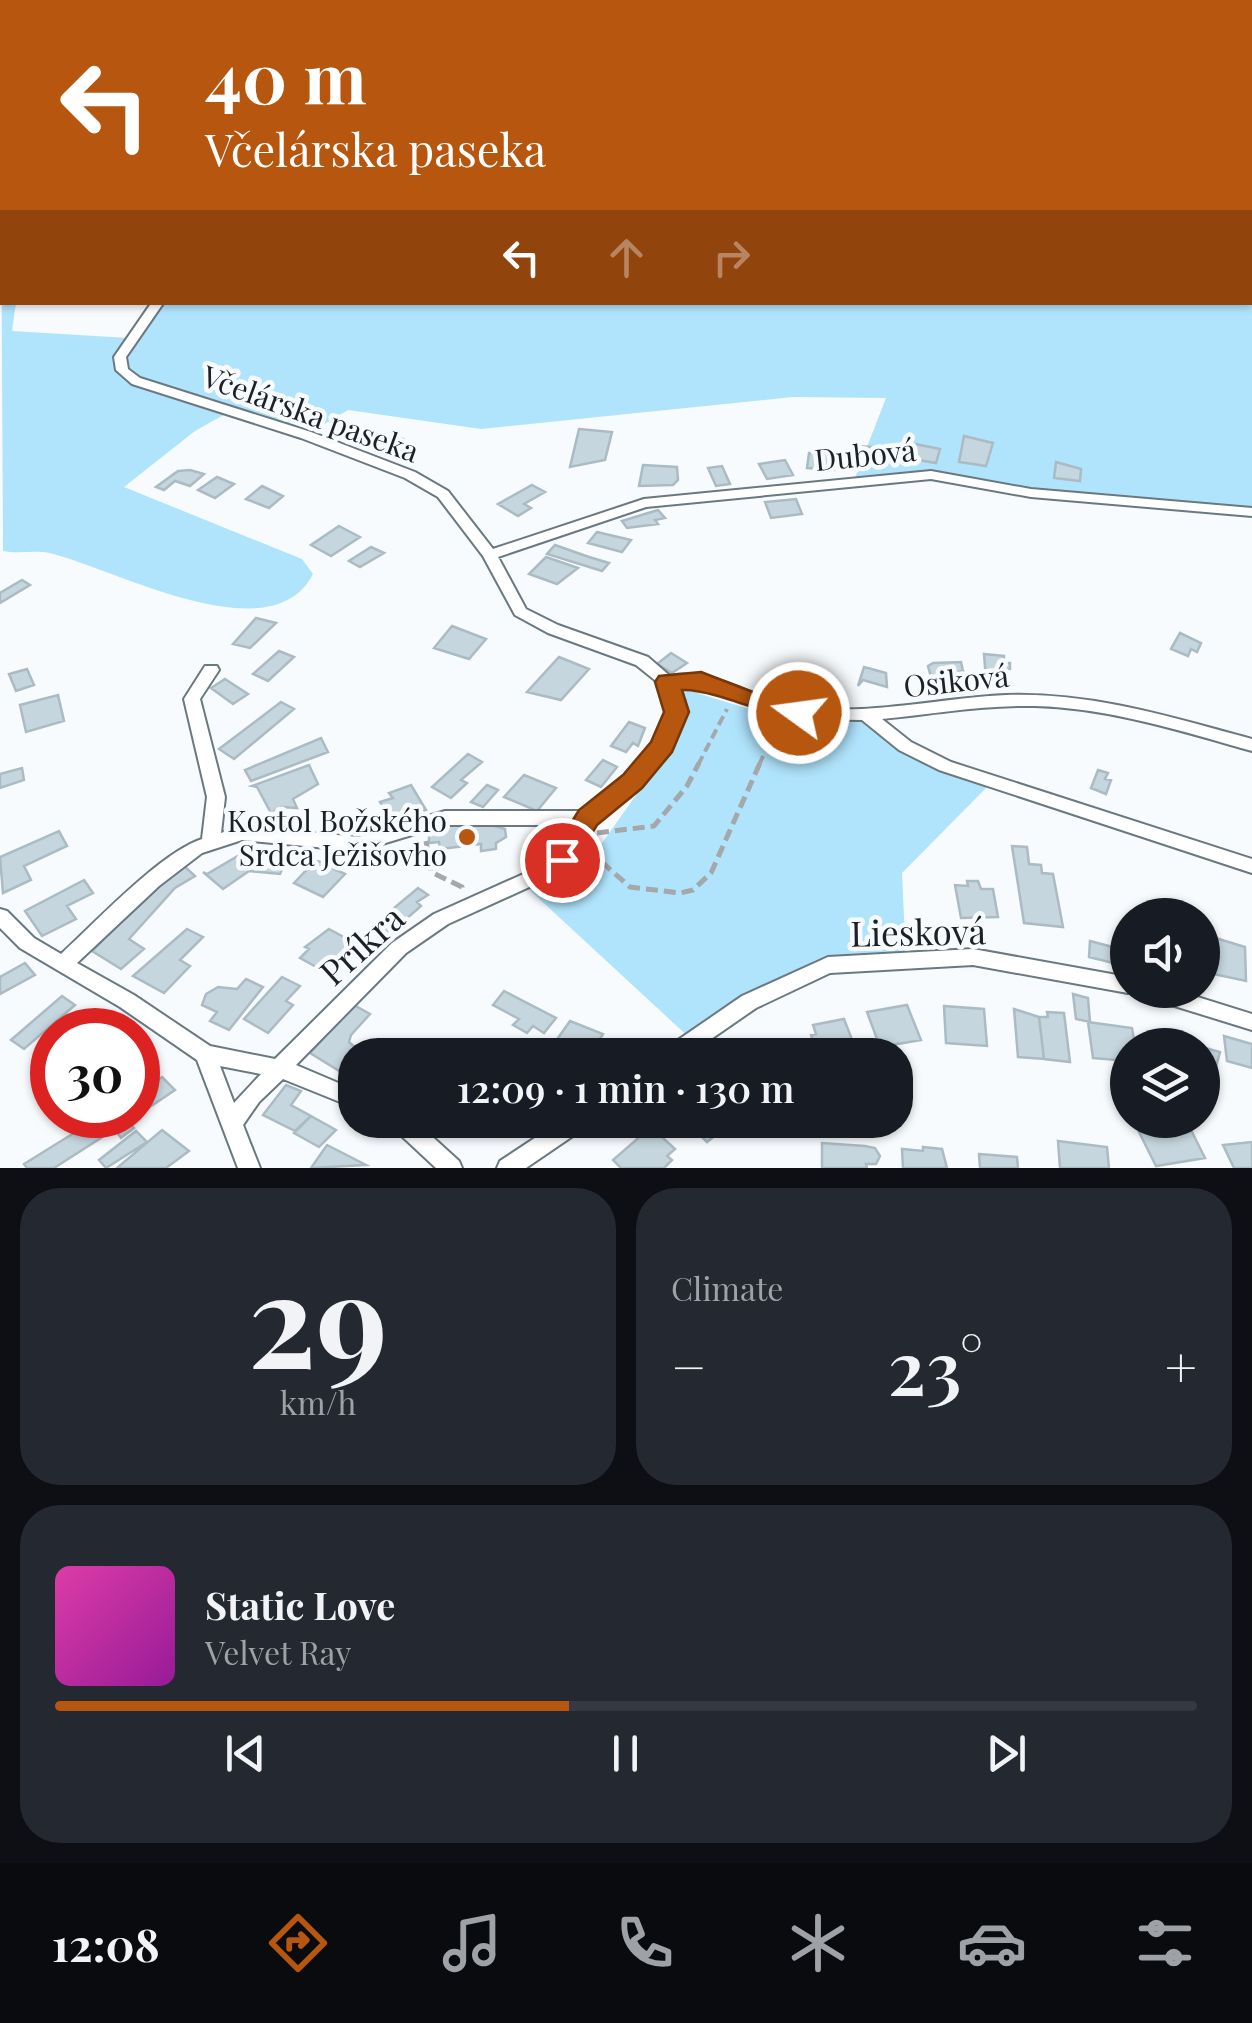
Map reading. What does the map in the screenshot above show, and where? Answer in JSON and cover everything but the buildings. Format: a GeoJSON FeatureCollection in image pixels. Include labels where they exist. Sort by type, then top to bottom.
{"type":"FeatureCollection","features":[{"type":"Feature","properties":{"kind":"street","name":"Včelárska paseka"},"geometry":{"type":"LineString","coordinates":[[156,305],[120,357],[122,370],[136,382],[264,420],[410,475],[456,506],[490,555],[513,604],[529,619],[632,656],[668,682]]}},
{"type":"Feature","properties":{"kind":"street","name":"Dubová"},"geometry":{"type":"LineString","coordinates":[[490,555],[644,504],[931,475],[1032,493],[1252,512]]}},
{"type":"Feature","properties":{"kind":"street"},"geometry":{"type":"LineString","coordinates":[[211,670],[192,699],[216,797],[211,842]]}},
{"type":"Feature","properties":{"kind":"street","name":"Osiková"},"geometry":{"type":"LineString","coordinates":[[668,682],[701,680],[772,708],[868,717],[1003,701],[1108,705],[1252,746]]}},
{"type":"Feature","properties":{"kind":"street"},"geometry":{"type":"LineString","coordinates":[[63,964],[152,881],[211,842],[242,833],[359,844],[445,818],[588,818],[633,782],[662,746],[676,712],[668,682]]}},
{"type":"Feature","properties":{"kind":"street"},"geometry":{"type":"LineString","coordinates":[[868,717],[905,746],[945,766],[1252,866]]}},
{"type":"Feature","properties":{"kind":"street","name":"Príkra"},"geometry":{"type":"LineString","coordinates":[[234,1120],[378,966],[419,933],[458,911],[554,868],[574,844],[588,818]]}},
{"type":"Feature","properties":{"kind":"street"},"geometry":{"type":"LineString","coordinates":[[0,916],[27,943],[127,1000],[205,1054],[282,1069],[338,1092]]}},
{"type":"Feature","properties":{"kind":"street","name":"Liesková"},"geometry":{"type":"LineString","coordinates":[[697,1038],[749,1002],[828,965],[972,958],[1110,982]]}},
{"type":"Feature","properties":{"kind":"street"},"geometry":{"type":"LineString","coordinates":[[1207,1008],[1252,1022]]}},
{"type":"Feature","properties":{"kind":"street"},"geometry":{"type":"LineString","coordinates":[[205,1054],[234,1120],[249,1168]]}},
{"type":"Feature","properties":{"kind":"street"},"geometry":{"type":"LineString","coordinates":[[418,1138],[451,1168]]}},
{"type":"Feature","properties":{"kind":"street"},"geometry":{"type":"LineString","coordinates":[[516,1166],[554,1138]]}},
{"type":"Feature","properties":{"kind":"path"},"geometry":{"type":"LineString","coordinates":[[608,835],[654,826],[661,819],[687,786],[728,709]]}},
{"type":"Feature","properties":{"kind":"path"},"geometry":{"type":"LineString","coordinates":[[574,844],[630,887],[693,890],[711,873],[774,732]]}},
{"type":"Feature","properties":{"kind":"path"},"geometry":{"type":"LineString","coordinates":[[430,856],[431,872],[462,887],[458,911]]}},
{"type":"Feature","properties":{"kind":"shaded area"},"geometry":{"type":"Polygon","coordinates":[[[2,305],[16,305],[12,331],[129,338],[113,360],[126,381],[229,412],[195,431],[124,487],[302,559],[313,574],[292,597],[263,607],[228,607],[150,588],[49,553],[3,551],[2,305]]]}},
{"type":"Feature","properties":{"kind":"shaded area"},"geometry":{"type":"Polygon","coordinates":[[[157,305],[1252,305],[1252,512],[1031,493],[931,475],[853,483],[886,398],[793,397],[481,429],[348,410],[306,435],[136,381],[120,357],[157,305]]]}},
{"type":"Feature","properties":{"kind":"shaded area"},"geometry":{"type":"Polygon","coordinates":[[[683,688],[796,718],[868,717],[905,746],[993,781],[902,873],[906,961],[828,965],[698,1038],[690,1038],[522,883],[554,868],[568,869],[590,842],[602,843],[671,746],[685,717],[683,688]]]}},
{"type":"Feature","properties":{"kind":"place","name":"Kostol Božského Srdca Ježišovho"},"geometry":{"type":"Point","coordinates":[467,837]}},
{"type":"Feature","properties":{"kind":"route"},"geometry":{"type":"LineString","coordinates":[[562,860],[588,818],[633,782],[662,746],[675,722],[677,702],[668,682],[682,678],[701,680],[757,703],[799,713]]}}]}
